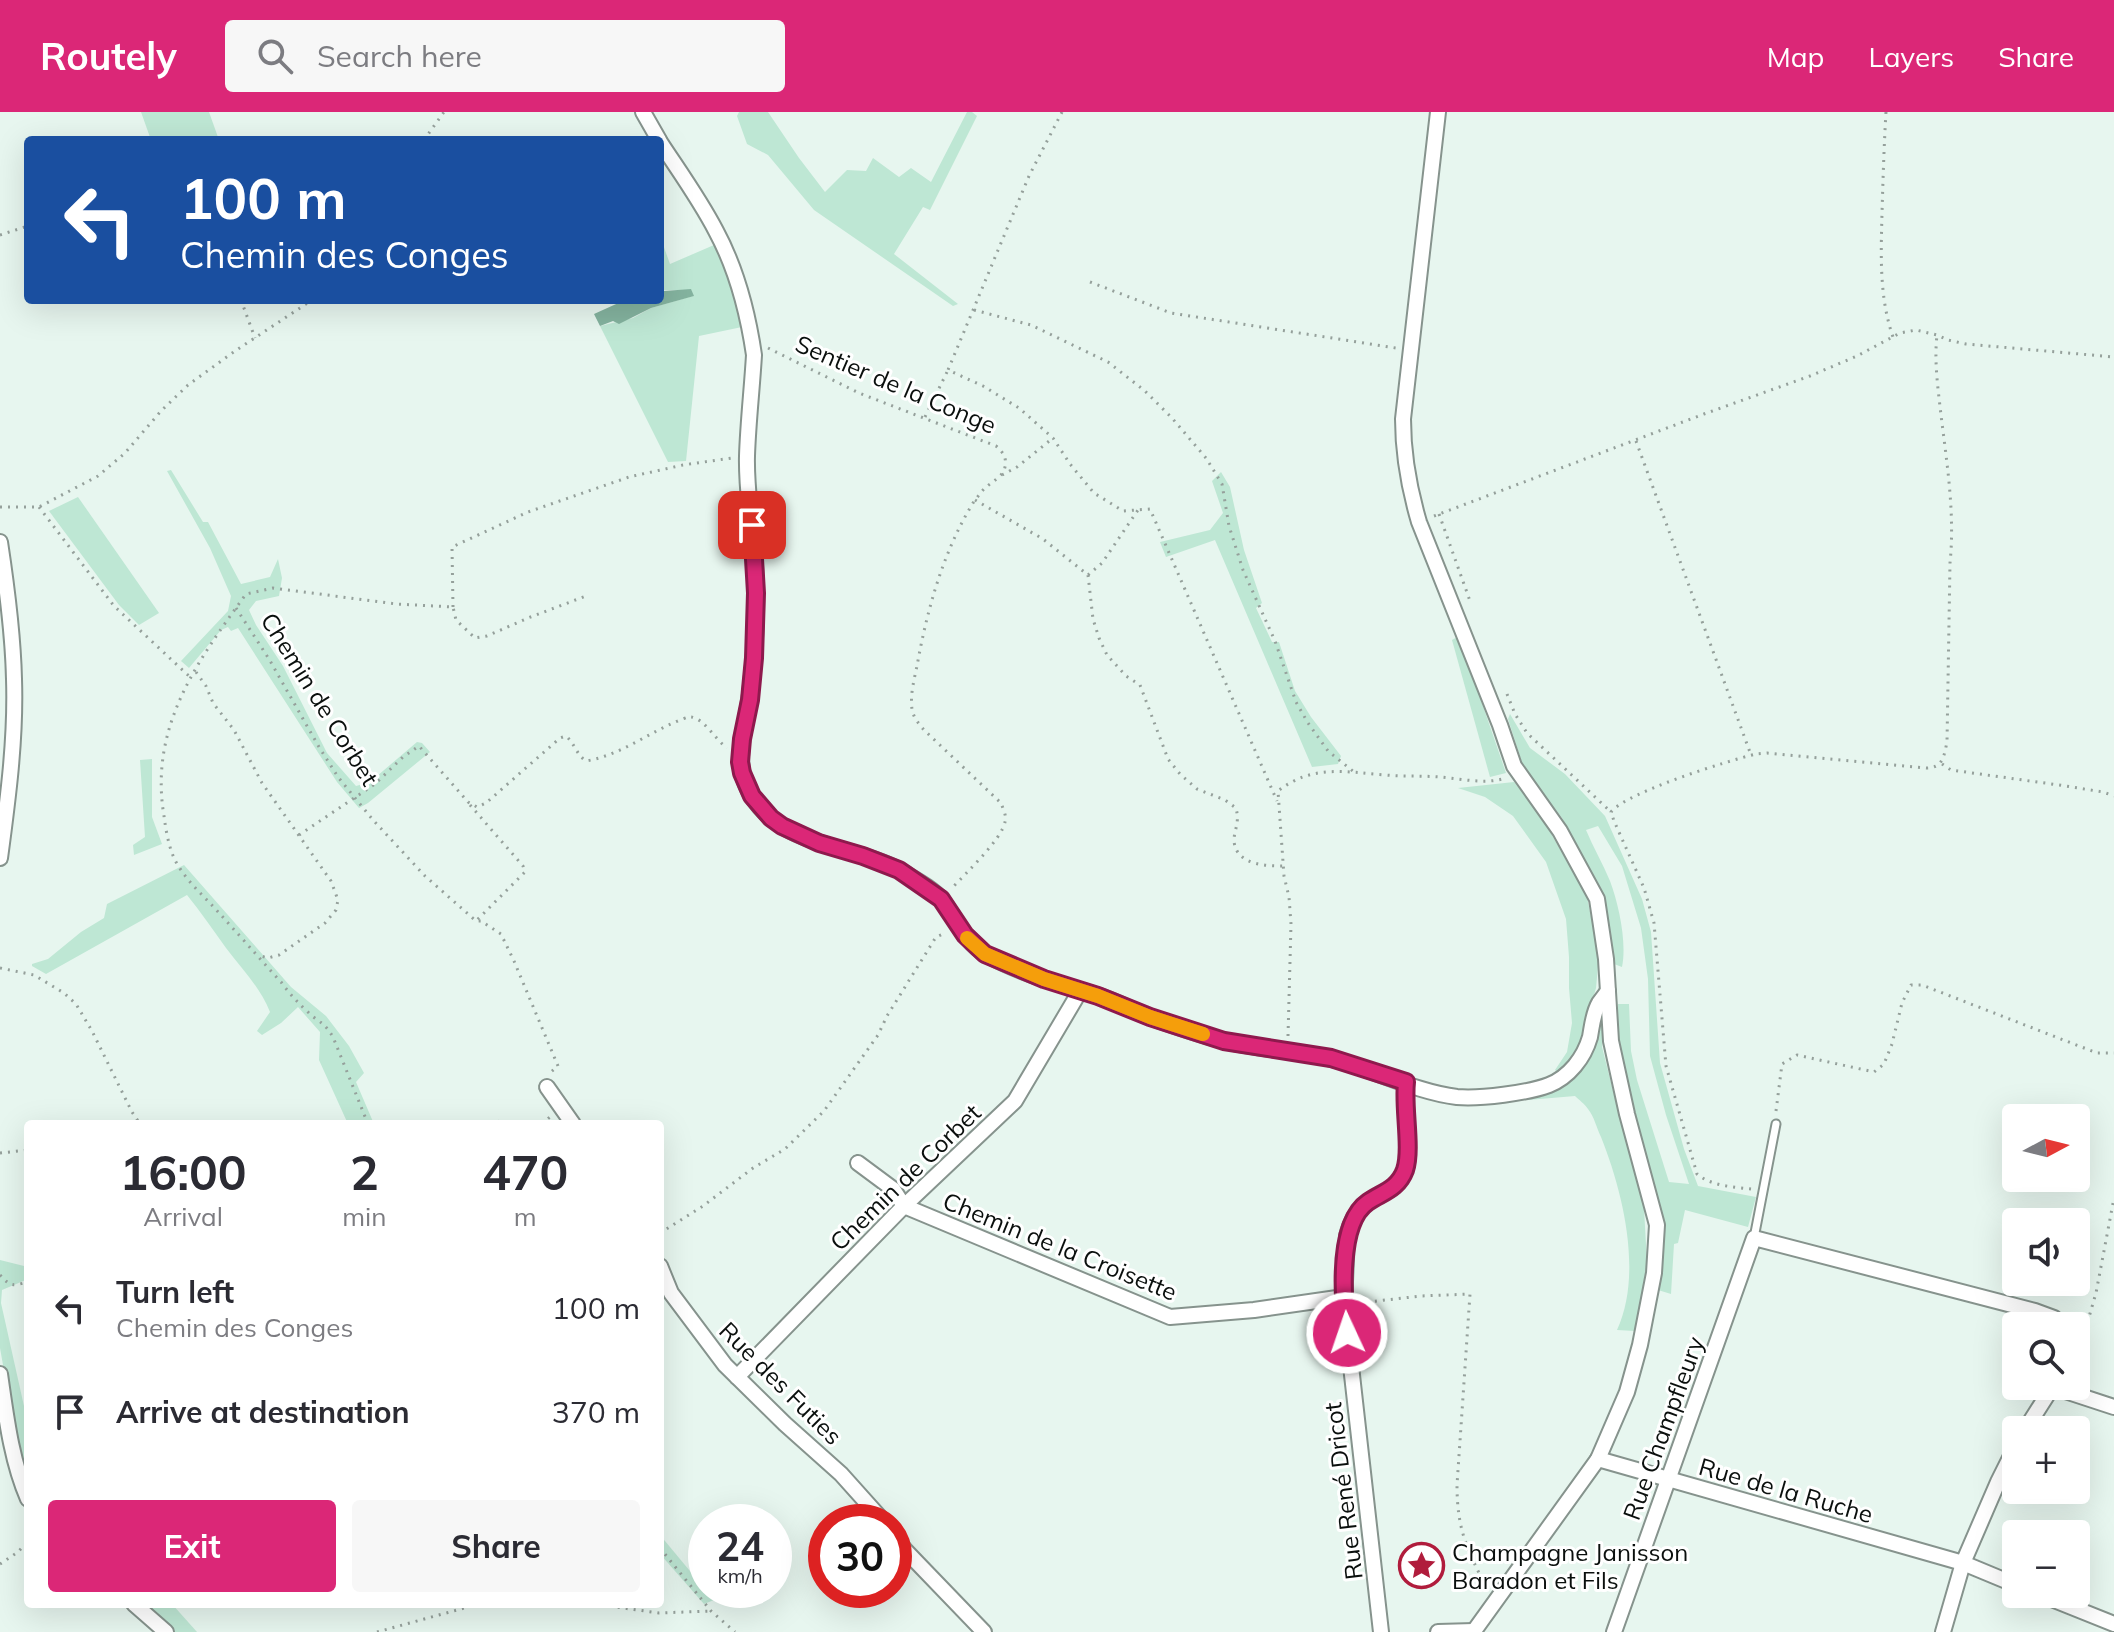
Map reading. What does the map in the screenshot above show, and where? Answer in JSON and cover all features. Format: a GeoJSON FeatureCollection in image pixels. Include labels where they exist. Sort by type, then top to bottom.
{"type":"FeatureCollection","features":[{"type":"Feature","properties":{"kind":"street"},"geometry":{"type":"LineString","coordinates":[[643,112],[656,136]]}},
{"type":"Feature","properties":{"kind":"street"},"geometry":{"type":"LineString","coordinates":[[1438,112],[1403,438],[1412,499],[1514,766],[1560,831],[1597,899],[1606,959],[1611,1041],[1657,1225],[1654,1273],[1640,1345],[1627,1392],[1598,1459],[1475,1632],[1438,1632]]}},
{"type":"Feature","properties":{"kind":"street"},"geometry":{"type":"LineString","coordinates":[[664,149],[712,222],[727,252],[752,340],[754,355],[747,456],[756,619],[753,672],[740,756],[746,785],[759,807],[771,818],[819,843],[899,870],[941,899],[965,935],[985,954],[1044,979],[1224,1041],[1331,1058],[1440,1094],[1465,1097],[1528,1091],[1563,1079],[1582,1057],[1598,1004],[1608,991]]}},
{"type":"Feature","properties":{"kind":"street"},"geometry":{"type":"LineString","coordinates":[[0,542],[10,610],[14,681],[7,810],[0,858]]}},
{"type":"Feature","properties":{"kind":"street","name":"Chemin de Corbet"},"geometry":{"type":"LineString","coordinates":[[737,1377],[904,1206],[1015,1101],[1080,991]]}},
{"type":"Feature","properties":{"kind":"street","name":"Rue René Dricot"},"geometry":{"type":"LineString","coordinates":[[1381,1632],[1344,1301],[1347,1236],[1354,1218],[1367,1202],[1392,1188],[1404,1171],[1407,1155],[1406,1082]]}},
{"type":"Feature","properties":{"kind":"street"},"geometry":{"type":"LineString","coordinates":[[547,1087],[570,1120]]}},
{"type":"Feature","properties":{"kind":"street"},"geometry":{"type":"LineString","coordinates":[[858,1163],[893,1189],[904,1206]]}},
{"type":"Feature","properties":{"kind":"street","name":"Chemin de la Croisette"},"geometry":{"type":"LineString","coordinates":[[904,1206],[1170,1317],[1344,1301]]}},
{"type":"Feature","properties":{"kind":"street"},"geometry":{"type":"LineString","coordinates":[[1754,1238],[2038,1312]]}},
{"type":"Feature","properties":{"kind":"street","name":"Rue Champfleury"},"geometry":{"type":"LineString","coordinates":[[1614,1632],[1754,1238]]}},
{"type":"Feature","properties":{"kind":"street","name":"Rue des Futies"},"geometry":{"type":"LineString","coordinates":[[664,1276],[671,1293],[697,1330],[737,1377],[841,1474],[868,1504]]}},
{"type":"Feature","properties":{"kind":"street"},"geometry":{"type":"LineString","coordinates":[[0,1374],[12,1446],[24,1490]]}},
{"type":"Feature","properties":{"kind":"street"},"geometry":{"type":"LineString","coordinates":[[2090,1399],[2114,1407]]}},
{"type":"Feature","properties":{"kind":"street","name":"Rue de la Ruche"},"geometry":{"type":"LineString","coordinates":[[1598,1459],[1963,1563],[2002,1579]]}},
{"type":"Feature","properties":{"kind":"street"},"geometry":{"type":"LineString","coordinates":[[1943,1632],[1963,1563],[2002,1474]]}},
{"type":"Feature","properties":{"kind":"street"},"geometry":{"type":"LineString","coordinates":[[912,1557],[984,1632]]}},
{"type":"Feature","properties":{"kind":"street"},"geometry":{"type":"LineString","coordinates":[[139,1608],[166,1632]]}},
{"type":"Feature","properties":{"kind":"street"},"geometry":{"type":"LineString","coordinates":[[2074,1608],[2114,1624]]}},
{"type":"Feature","properties":{"kind":"lane"},"geometry":{"type":"LineString","coordinates":[[1754,1238],[1776,1124]]}},
{"type":"Feature","properties":{"kind":"path"},"geometry":{"type":"LineString","coordinates":[[427,136],[444,112]]}},
{"type":"Feature","properties":{"kind":"path"},"geometry":{"type":"LineString","coordinates":[[925,418],[1029,176],[1062,112]]}},
{"type":"Feature","properties":{"kind":"path"},"geometry":{"type":"LineString","coordinates":[[1886,112],[1881,245],[1883,296],[1893,337]]}},
{"type":"Feature","properties":{"kind":"path"},"geometry":{"type":"LineString","coordinates":[[0,235],[24,227]]}},
{"type":"Feature","properties":{"kind":"path"},"geometry":{"type":"LineString","coordinates":[[1090,282],[1171,313],[1411,350]]}},
{"type":"Feature","properties":{"kind":"path"},"geometry":{"type":"LineString","coordinates":[[242,304],[255,339]]}},
{"type":"Feature","properties":{"kind":"path"},"geometry":{"type":"LineString","coordinates":[[0,507],[39,507],[74,490],[114,464],[188,385],[306,304]]}},
{"type":"Feature","properties":{"kind":"path"},"geometry":{"type":"LineString","coordinates":[[974,310],[1031,325],[1108,362],[1145,391],[1206,458],[1222,484],[1229,526],[1243,570],[1275,641],[1296,702],[1328,751],[1354,772]]}},
{"type":"Feature","properties":{"kind":"path"},"geometry":{"type":"LineString","coordinates":[[1419,522],[1810,376],[1900,333],[1916,330],[1966,344],[2114,357]]}},
{"type":"Feature","properties":{"kind":"path"},"geometry":{"type":"LineString","coordinates":[[1611,812],[1616,805],[1661,785],[1751,755],[1767,753],[1926,768],[1934,768],[1941,763],[1947,742],[1953,534],[1935,347],[1937,335]]}},
{"type":"Feature","properties":{"kind":"path","name":"Sentier de la Conge"},"geometry":{"type":"LineString","coordinates":[[752,340],[859,393],[996,446],[1004,453],[1005,470],[1002,475]]}},
{"type":"Feature","properties":{"kind":"path"},"geometry":{"type":"LineString","coordinates":[[948,370],[983,386],[1019,408],[1053,438],[1094,493],[1123,511],[1150,509],[1277,801]]}},
{"type":"Feature","properties":{"kind":"path"},"geometry":{"type":"LineString","coordinates":[[941,899],[995,841],[1005,825],[1006,817],[1001,803],[915,719],[912,694],[925,623],[948,557],[975,500],[989,484],[1017,467],[1053,438]]}},
{"type":"Feature","properties":{"kind":"path"},"geometry":{"type":"LineString","coordinates":[[1636,441],[1751,755]]}},
{"type":"Feature","properties":{"kind":"path"},"geometry":{"type":"LineString","coordinates":[[586,596],[475,638],[456,620],[452,547],[528,512],[619,480],[683,465],[747,456]]}},
{"type":"Feature","properties":{"kind":"path"},"geometry":{"type":"LineString","coordinates":[[975,500],[1043,539],[1088,575],[1093,619],[1099,638],[1116,666],[1140,685],[1168,759],[1197,789],[1236,808],[1238,827],[1234,842],[1240,855],[1254,864],[1283,866]]}},
{"type":"Feature","properties":{"kind":"path"},"geometry":{"type":"LineString","coordinates":[[39,507],[114,606],[190,677]]}},
{"type":"Feature","properties":{"kind":"path"},"geometry":{"type":"LineString","coordinates":[[1088,575],[1102,563],[1138,510]]}},
{"type":"Feature","properties":{"kind":"path"},"geometry":{"type":"LineString","coordinates":[[1439,514],[1471,604]]}},
{"type":"Feature","properties":{"kind":"path"},"geometry":{"type":"LineString","coordinates":[[366,1120],[326,1025],[292,997],[185,876],[172,854],[162,808],[164,746],[190,677],[246,594],[273,588],[375,602],[453,607]]}},
{"type":"Feature","properties":{"kind":"path","name":"Chemin de Corbet"},"geometry":{"type":"LineString","coordinates":[[236,608],[338,777],[425,876],[476,921],[501,934],[558,1066],[551,1072]]}},
{"type":"Feature","properties":{"kind":"path"},"geometry":{"type":"LineString","coordinates":[[195,670],[213,703],[234,730],[262,783],[299,835],[336,892],[338,900],[336,910],[325,923],[279,955],[268,958],[257,955]]}},
{"type":"Feature","properties":{"kind":"path"},"geometry":{"type":"LineString","coordinates":[[1507,694],[1527,733],[1611,812],[1644,888],[1654,923],[1666,1066],[1697,1174],[1704,1180],[1731,1187],[1763,1187]]}},
{"type":"Feature","properties":{"kind":"path"},"geometry":{"type":"LineString","coordinates":[[468,802],[477,807],[486,803],[566,736],[586,761],[637,743],[691,717],[698,719],[720,743],[740,756]]}},
{"type":"Feature","properties":{"kind":"path"},"geometry":{"type":"LineString","coordinates":[[299,835],[375,784],[419,746],[525,872],[476,921]]}},
{"type":"Feature","properties":{"kind":"path"},"geometry":{"type":"LineString","coordinates":[[1941,763],[1951,770],[2114,796]]}},
{"type":"Feature","properties":{"kind":"path"},"geometry":{"type":"LineString","coordinates":[[1287,1052],[1291,924],[1278,791],[1314,773],[1333,770],[1471,781],[1499,780],[1519,775]]}},
{"type":"Feature","properties":{"kind":"path"},"geometry":{"type":"LineString","coordinates":[[664,1230],[785,1149],[824,1111],[878,1035],[936,937],[958,924]]}},
{"type":"Feature","properties":{"kind":"path"},"geometry":{"type":"LineString","coordinates":[[0,968],[34,975],[76,1004],[137,1120]]}},
{"type":"Feature","properties":{"kind":"path"},"geometry":{"type":"LineString","coordinates":[[1776,1124],[1782,1064],[1797,1055],[1874,1072],[1884,1064],[1902,1003],[1911,985],[1922,985],[2097,1053],[2114,1053]]}},
{"type":"Feature","properties":{"kind":"path"},"geometry":{"type":"LineString","coordinates":[[0,1153],[24,1150]]}},
{"type":"Feature","properties":{"kind":"path"},"geometry":{"type":"LineString","coordinates":[[2090,1314],[2114,1198]]}},
{"type":"Feature","properties":{"kind":"path"},"geometry":{"type":"LineString","coordinates":[[0,1275],[14,1286],[24,1283]]}},
{"type":"Feature","properties":{"kind":"path"},"geometry":{"type":"LineString","coordinates":[[1344,1301],[1384,1302],[1421,1296],[1470,1294],[1457,1470],[1457,1513],[1466,1549],[1494,1602]]}},
{"type":"Feature","properties":{"kind":"path"},"geometry":{"type":"LineString","coordinates":[[0,1564],[24,1545]]}},
{"type":"Feature","properties":{"kind":"path"},"geometry":{"type":"LineString","coordinates":[[664,1553],[711,1611],[735,1632]]}},
{"type":"Feature","properties":{"kind":"path"},"geometry":{"type":"LineString","coordinates":[[377,1632],[464,1608]]}},
{"type":"Feature","properties":{"kind":"path"},"geometry":{"type":"LineString","coordinates":[[623,1608],[659,1613],[711,1611]]}},
{"type":"Feature","properties":{"kind":"shaded area"},"geometry":{"type":"Polygon","coordinates":[[[141,112],[209,112],[218,136],[150,136],[141,112]]]}},
{"type":"Feature","properties":{"kind":"shaded area"},"geometry":{"type":"Polygon","coordinates":[[[739,112],[768,112],[825,192],[847,170],[866,171],[873,158],[899,177],[911,168],[931,182],[967,112],[977,116],[930,210],[923,207],[894,254],[958,304],[953,306],[814,210],[768,155],[747,144],[737,116],[739,112]]]}},
{"type":"Feature","properties":{"kind":"shaded area"},"geometry":{"type":"Polygon","coordinates":[[[714,245],[729,279],[742,327],[699,336],[686,461],[668,462],[600,326],[633,318],[651,308],[693,296],[691,290],[664,290],[664,247],[670,264],[714,245]]]}},
{"type":"Feature","properties":{"kind":"shaded area"},"geometry":{"type":"Polygon","coordinates":[[[691,289],[694,296],[651,308],[619,324],[613,321],[600,326],[594,314],[616,304],[664,304],[664,291],[691,289]]]}},
{"type":"Feature","properties":{"kind":"shaded area"},"geometry":{"type":"Polygon","coordinates":[[[171,470],[203,522],[208,522],[241,584],[270,577],[278,559],[282,578],[279,596],[256,601],[249,610],[283,666],[327,753],[356,786],[370,782],[417,742],[430,752],[368,803],[359,808],[337,782],[238,628],[221,630],[189,668],[181,661],[228,611],[231,596],[210,548],[167,471],[171,470]]]}},
{"type":"Feature","properties":{"kind":"shaded area"},"geometry":{"type":"Polygon","coordinates":[[[1221,472],[1230,487],[1244,550],[1262,603],[1256,608],[1272,642],[1279,642],[1295,691],[1341,756],[1338,764],[1312,767],[1215,540],[1166,557],[1160,542],[1210,530],[1223,513],[1212,481],[1221,472]]]}},
{"type":"Feature","properties":{"kind":"shaded area"},"geometry":{"type":"Polygon","coordinates":[[[78,497],[159,613],[139,625],[119,605],[49,511],[78,497]]]}},
{"type":"Feature","properties":{"kind":"shaded area"},"geometry":{"type":"Polygon","coordinates":[[[1459,636],[1506,773],[1490,777],[1452,640],[1459,636]]]}},
{"type":"Feature","properties":{"kind":"shaded area"},"geometry":{"type":"Polygon","coordinates":[[[1510,714],[1530,748],[1565,774],[1605,816],[1642,899],[1651,932],[1660,1063],[1684,1149],[1698,1186],[1756,1197],[1748,1227],[1685,1210],[1678,1243],[1674,1244],[1671,1294],[1658,1290],[1659,1201],[1642,1143],[1617,1033],[1618,1004],[1629,1004],[1631,1051],[1637,1080],[1669,1182],[1689,1184],[1650,1056],[1648,979],[1641,928],[1622,866],[1598,826],[1586,830],[1610,881],[1619,912],[1623,936],[1622,967],[1614,964],[1604,895],[1562,818],[1524,769],[1508,719],[1510,714]]]}},
{"type":"Feature","properties":{"kind":"shaded area"},"geometry":{"type":"Polygon","coordinates":[[[152,759],[152,817],[162,844],[134,855],[133,845],[145,837],[140,760],[152,759]]]}},
{"type":"Feature","properties":{"kind":"shaded area"},"geometry":{"type":"Polygon","coordinates":[[[1514,782],[1540,814],[1587,897],[1599,956],[1596,988],[1580,1046],[1570,1064],[1558,1073],[1555,1070],[1567,1052],[1572,1023],[1569,957],[1566,919],[1546,862],[1513,816],[1485,797],[1458,788],[1514,782]]]}},
{"type":"Feature","properties":{"kind":"shaded area"},"geometry":{"type":"Polygon","coordinates":[[[184,865],[291,987],[326,1016],[349,1046],[364,1073],[356,1082],[372,1120],[346,1120],[319,1060],[320,1032],[298,1007],[262,1035],[257,1031],[270,1012],[266,1003],[187,895],[46,974],[32,966],[48,959],[104,918],[107,904],[184,865]]]}},
{"type":"Feature","properties":{"kind":"shaded area"},"geometry":{"type":"Polygon","coordinates":[[[1597,1016],[1605,1022],[1602,1047],[1642,1187],[1647,1263],[1635,1331],[1617,1330],[1629,1284],[1627,1233],[1616,1182],[1594,1119],[1575,1096],[1528,1100],[1528,1097],[1557,1089],[1568,1081],[1597,1016]]]}},
{"type":"Feature","properties":{"kind":"shaded area"},"geometry":{"type":"Polygon","coordinates":[[[0,1260],[24,1266],[24,1281],[2,1290],[1,1303],[24,1406],[24,1465],[12,1416],[0,1348],[0,1260]]]}},
{"type":"Feature","properties":{"kind":"shaded area"},"geometry":{"type":"Polygon","coordinates":[[[664,1540],[688,1569],[688,1586],[664,1559],[664,1540]]]}},
{"type":"Feature","properties":{"kind":"shaded area"},"geometry":{"type":"Polygon","coordinates":[[[148,1608],[176,1608],[197,1632],[175,1632],[148,1608]]]}},
{"type":"Feature","properties":{"kind":"slow traffic"},"geometry":{"type":"LineString","coordinates":[[967,938],[985,954],[1044,979],[1203,1034]]}},
{"type":"Feature","properties":{"kind":"place","name":"Champagne Janisson Baradon et Fils"},"geometry":{"type":"Point","coordinates":[1421,1566]}},
{"type":"Feature","properties":{"kind":"route"},"geometry":{"type":"LineString","coordinates":[[752,525],[756,593],[754,658],[740,762],[752,796],[771,818],[819,843],[899,870],[941,899],[965,935],[985,954],[1044,979],[1224,1041],[1331,1058],[1406,1082],[1407,1155],[1401,1179],[1387,1192],[1367,1202],[1354,1218],[1347,1236],[1344,1304],[1347,1333]]}}]}
